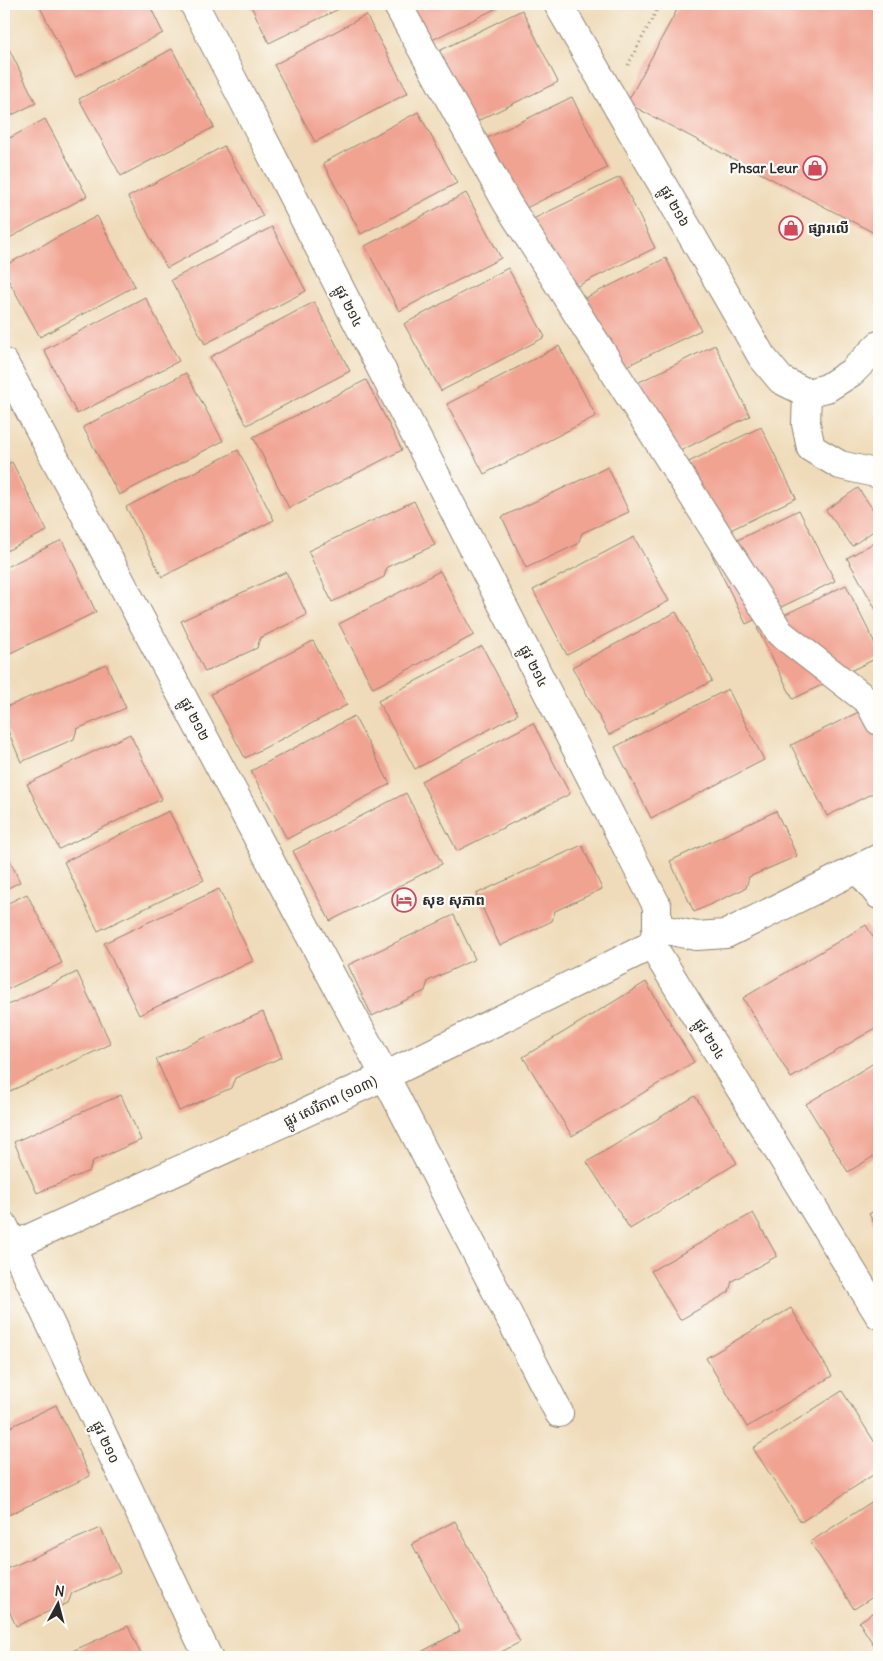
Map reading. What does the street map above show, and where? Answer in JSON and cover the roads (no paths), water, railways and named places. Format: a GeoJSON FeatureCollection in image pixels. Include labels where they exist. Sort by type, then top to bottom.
{"type":"FeatureCollection","features":[{"type":"Feature","properties":{"kind":"street","name":"ផ្លូវ ២១៤"},"geometry":{"type":"LineString","coordinates":[[194,4],[656,906],[654,936],[879,1315]]}},
{"type":"Feature","properties":{"kind":"street"},"geometry":{"type":"LineString","coordinates":[[397,4],[506,203],[780,633],[869,702],[879,721]]}},
{"type":"Feature","properties":{"kind":"street","name":"ផ្លូវ ២១៦"},"geometry":{"type":"LineString","coordinates":[[558,4],[762,357],[781,380],[807,392]]}},
{"type":"Feature","properties":{"kind":"street"},"geometry":{"type":"LineString","coordinates":[[879,346],[852,372],[827,388],[807,392],[806,424],[810,448],[840,465],[879,474]]}},
{"type":"Feature","properties":{"kind":"street","name":"ផ្លូវ ២១២"},"geometry":{"type":"LineString","coordinates":[[4,363],[385,1076],[559,1413]]}},
{"type":"Feature","properties":{"kind":"street"},"geometry":{"type":"LineString","coordinates":[[654,936],[726,934],[868,864],[879,895]]}},
{"type":"Feature","properties":{"kind":"street","name":"ផ្លូវ សេរីភាព (១០៣)"},"geometry":{"type":"LineString","coordinates":[[7,1241],[385,1076],[654,936]]}},
{"type":"Feature","properties":{"kind":"street","name":"ផ្លូវ ២១០"},"geometry":{"type":"LineString","coordinates":[[7,1241],[208,1657]]}},
{"type":"Feature","properties":{"kind":"place","name":"Phsar Leur"},"geometry":{"type":"Point","coordinates":[815,168]}},
{"type":"Feature","properties":{"kind":"place","name":"ផ្សារលើ"},"geometry":{"type":"Point","coordinates":[791,228]}},
{"type":"Feature","properties":{"kind":"place","name":"សុខ សុភាព"},"geometry":{"type":"Point","coordinates":[404,900]}}]}
